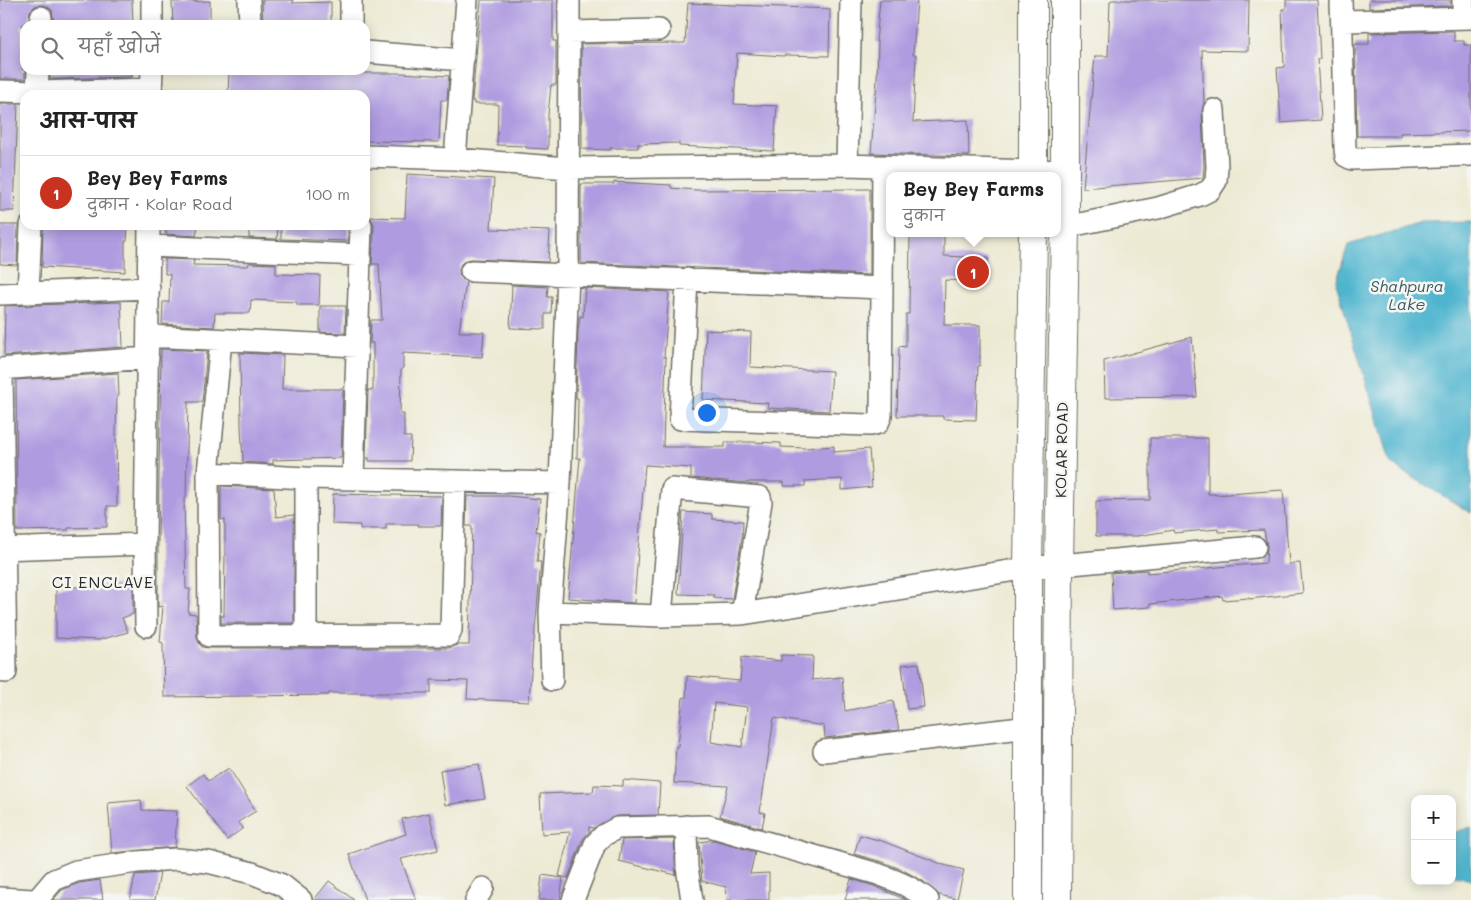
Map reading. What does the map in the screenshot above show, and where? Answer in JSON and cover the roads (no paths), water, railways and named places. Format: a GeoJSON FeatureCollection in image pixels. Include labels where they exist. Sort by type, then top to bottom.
{"type":"FeatureCollection","features":[{"type":"Feature","properties":{"kind":"main road"},"geometry":{"type":"LineString","coordinates":[[1033,0],[1033,172]]}},
{"type":"Feature","properties":{"kind":"main road","name":"KOLAR ROAD"},"geometry":{"type":"LineString","coordinates":[[1058,900],[1065,227],[1065,0]]}},
{"type":"Feature","properties":{"kind":"main road"},"geometry":{"type":"LineString","coordinates":[[1028,900],[1028,568],[1032,237]]}},
{"type":"Feature","properties":{"kind":"street"},"geometry":{"type":"LineString","coordinates":[[152,0],[152,20]]}},
{"type":"Feature","properties":{"kind":"street"},"geometry":{"type":"LineString","coordinates":[[249,0],[250,20]]}},
{"type":"Feature","properties":{"kind":"street"},"geometry":{"type":"LineString","coordinates":[[351,0],[351,20]]}},
{"type":"Feature","properties":{"kind":"street"},"geometry":{"type":"LineString","coordinates":[[455,159],[467,0]]}},
{"type":"Feature","properties":{"kind":"street"},"geometry":{"type":"LineString","coordinates":[[552,680],[550,612],[560,483],[568,275],[567,168],[570,0]]}},
{"type":"Feature","properties":{"kind":"street"},"geometry":{"type":"LineString","coordinates":[[847,166],[852,0]]}},
{"type":"Feature","properties":{"kind":"street"},"geometry":{"type":"LineString","coordinates":[[1466,12],[1341,10],[1345,149],[1346,156],[1352,159],[1471,155]]}},
{"type":"Feature","properties":{"kind":"street"},"geometry":{"type":"LineString","coordinates":[[569,32],[659,30]]}},
{"type":"Feature","properties":{"kind":"street"},"geometry":{"type":"LineString","coordinates":[[370,52],[463,60]]}},
{"type":"Feature","properties":{"kind":"street"},"geometry":{"type":"LineString","coordinates":[[37,90],[38,75]]}},
{"type":"Feature","properties":{"kind":"street"},"geometry":{"type":"LineString","coordinates":[[80,90],[151,85]]}},
{"type":"Feature","properties":{"kind":"street"},"geometry":{"type":"LineString","coordinates":[[0,90],[20,92]]}},
{"type":"Feature","properties":{"kind":"street"},"geometry":{"type":"LineString","coordinates":[[1065,227],[1158,208],[1210,190],[1216,181],[1217,166],[1214,110]]}},
{"type":"Feature","properties":{"kind":"street"},"geometry":{"type":"LineString","coordinates":[[370,156],[455,159],[567,168],[883,166],[1012,172]]}},
{"type":"Feature","properties":{"kind":"street"},"geometry":{"type":"LineString","coordinates":[[687,280],[680,419],[870,425],[878,423],[882,416],[883,166]]}},
{"type":"Feature","properties":{"kind":"street"},"geometry":{"type":"LineString","coordinates":[[1043,172],[1064,170]]}},
{"type":"Feature","properties":{"kind":"street"},"geometry":{"type":"LineString","coordinates":[[28,294],[31,230]]}},
{"type":"Feature","properties":{"kind":"street"},"geometry":{"type":"LineString","coordinates":[[146,626],[145,544],[149,230]]}},
{"type":"Feature","properties":{"kind":"street"},"geometry":{"type":"LineString","coordinates":[[352,479],[361,230]]}},
{"type":"Feature","properties":{"kind":"street"},"geometry":{"type":"LineString","coordinates":[[149,246],[360,255]]}},
{"type":"Feature","properties":{"kind":"street"},"geometry":{"type":"LineString","coordinates":[[472,271],[882,288]]}},
{"type":"Feature","properties":{"kind":"street"},"geometry":{"type":"LineString","coordinates":[[0,294],[149,288]]}},
{"type":"Feature","properties":{"kind":"street"},"geometry":{"type":"LineString","coordinates":[[148,336],[356,346]]}},
{"type":"Feature","properties":{"kind":"street"},"geometry":{"type":"LineString","coordinates":[[221,340],[208,473],[208,636],[449,635],[451,630],[455,481]]}},
{"type":"Feature","properties":{"kind":"street"},"geometry":{"type":"LineString","coordinates":[[6,672],[2,549],[1,369],[148,358]]}},
{"type":"Feature","properties":{"kind":"street"},"geometry":{"type":"LineString","coordinates":[[208,473],[306,478],[560,483]]}},
{"type":"Feature","properties":{"kind":"street"},"geometry":{"type":"LineString","coordinates":[[306,478],[306,636]]}},
{"type":"Feature","properties":{"kind":"street"},"geometry":{"type":"LineString","coordinates":[[661,616],[672,489],[760,497],[761,502],[742,614]]}},
{"type":"Feature","properties":{"kind":"street"},"geometry":{"type":"LineString","coordinates":[[2,549],[145,544]]}},
{"type":"Feature","properties":{"kind":"street"},"geometry":{"type":"LineString","coordinates":[[550,612],[661,616],[742,614],[1028,568],[1255,546]]}},
{"type":"Feature","properties":{"kind":"street"},"geometry":{"type":"LineString","coordinates":[[824,751],[1029,727]]}},
{"type":"Feature","properties":{"kind":"street"},"geometry":{"type":"LineString","coordinates":[[573,900],[595,844],[604,835],[618,828],[686,826],[709,826],[878,874],[920,893],[928,900]]}},
{"type":"Feature","properties":{"kind":"street"},"geometry":{"type":"LineString","coordinates":[[686,826],[692,900]]}},
{"type":"Feature","properties":{"kind":"street"},"geometry":{"type":"LineString","coordinates":[[37,900],[54,880],[76,871],[137,862],[176,860],[208,862],[252,873],[282,885],[301,900]]}},
{"type":"Feature","properties":{"kind":"street"},"geometry":{"type":"LineString","coordinates":[[0,898],[33,900]]}},
{"type":"Feature","properties":{"kind":"water","name":"Shahpura Lake"},"geometry":{"type":"Polygon","coordinates":[[[1471,222],[1471,513],[1391,464],[1336,283],[1348,245],[1421,223],[1471,222]]]}},
{"type":"Feature","properties":{"kind":"water"},"geometry":{"type":"Polygon","coordinates":[[[1471,827],[1471,880],[1456,876],[1456,832],[1471,827]]]}},
{"type":"Feature","properties":{"kind":"place","name":"Bey Bey Farms"},"geometry":{"type":"Point","coordinates":[973,272]}},
{"type":"Feature","properties":{"kind":"district","name":"CI ENCLAVE"},"geometry":{"type":"Point","coordinates":[103,582]}}]}
